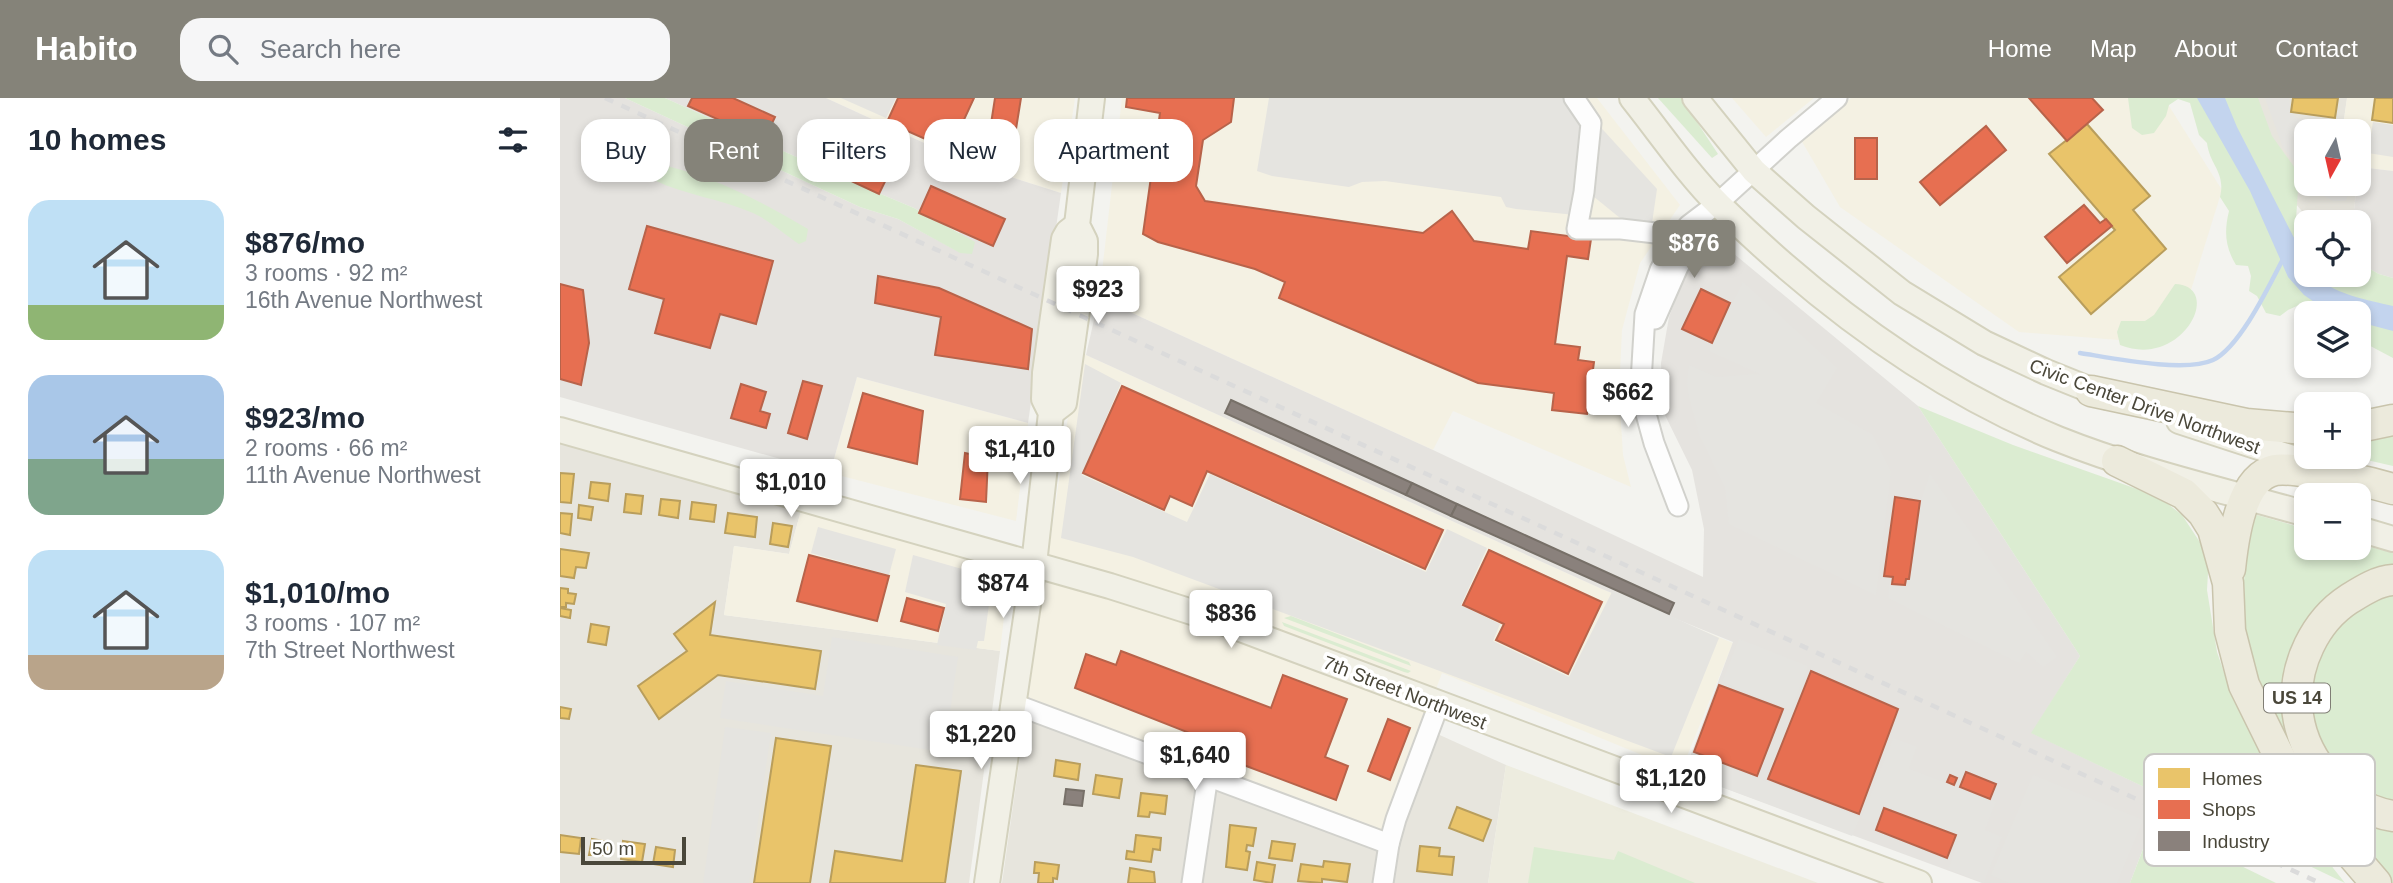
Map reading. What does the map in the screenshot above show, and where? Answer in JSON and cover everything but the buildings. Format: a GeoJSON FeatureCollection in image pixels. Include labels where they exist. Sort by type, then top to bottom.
{"type":"FeatureCollection","features":[{"type":"Feature","properties":{"kind":"highway"},"geometry":{"type":"LineString","coordinates":[[2091,391],[2246,424],[2294,428]]}},
{"type":"Feature","properties":{"kind":"highway"},"geometry":{"type":"LineString","coordinates":[[2371,425],[2393,420]]}},
{"type":"Feature","properties":{"kind":"highway"},"geometry":{"type":"LineString","coordinates":[[2117,461],[2184,494],[2203,513],[2213,529],[2228,583]]}},
{"type":"Feature","properties":{"kind":"highway"},"geometry":{"type":"LineString","coordinates":[[2278,754],[2244,685],[2235,654],[2230,631],[2228,583],[2232,545],[2246,496],[2257,481],[2273,471],[2286,469],[2351,477]]}},
{"type":"Feature","properties":{"kind":"highway","name":"Civic Center Drive Northwest"},"geometry":{"type":"LineString","coordinates":[[2351,477],[2393,489]]}},
{"type":"Feature","properties":{"kind":"highway","name":"US 14"},"geometry":{"type":"LineString","coordinates":[[2312,754],[2302,733],[2296,705],[2300,675],[2308,648],[2322,622],[2342,604],[2360,592],[2393,580]]}},
{"type":"Feature","properties":{"kind":"highway","name":"US 14"},"geometry":{"type":"LineString","coordinates":[[2375,811],[2393,816]]}},
{"type":"Feature","properties":{"kind":"highway"},"geometry":{"type":"LineString","coordinates":[[2361,866],[2376,883]]}},
{"type":"Feature","properties":{"kind":"main road"},"geometry":{"type":"LineString","coordinates":[[987,883],[1034,564],[1051,413],[1064,403],[1080,290],[1085,241],[1077,225],[1092,98]]}},
{"type":"Feature","properties":{"kind":"main road"},"geometry":{"type":"LineString","coordinates":[[1632,98],[1718,204],[1834,305],[1920,366],[2005,414],[2056,438],[2117,461],[2294,510]]}},
{"type":"Feature","properties":{"kind":"main road","name":"Civic Center Drive Northwest"},"geometry":{"type":"LineString","coordinates":[[1695,98],[1754,171],[1806,217],[1911,299],[1984,343],[2091,391],[2351,477]]}},
{"type":"Feature","properties":{"kind":"main road","name":"7th Street Northwest"},"geometry":{"type":"LineString","coordinates":[[560,430],[1034,564],[1214,619],[1919,883]]}},
{"type":"Feature","properties":{"kind":"main road"},"geometry":{"type":"LineString","coordinates":[[2371,533],[2393,539]]}},
{"type":"Feature","properties":{"kind":"street"},"geometry":{"type":"LineString","coordinates":[[1574,98],[1591,123],[1577,229],[1621,229],[1657,233],[1684,231]]}},
{"type":"Feature","properties":{"kind":"street"},"geometry":{"type":"LineString","coordinates":[[1678,506],[1654,443],[1643,403],[1641,382],[1645,314],[1660,270],[1684,231],[1837,98]]}},
{"type":"Feature","properties":{"kind":"street"},"geometry":{"type":"LineString","coordinates":[[1584,192],[1590,207],[1621,229]]}},
{"type":"Feature","properties":{"kind":"street"},"geometry":{"type":"LineString","coordinates":[[1645,342],[1688,246],[1718,204]]}},
{"type":"Feature","properties":{"kind":"street"},"geometry":{"type":"LineString","coordinates":[[1014,704],[1389,844]]}},
{"type":"Feature","properties":{"kind":"street"},"geometry":{"type":"LineString","coordinates":[[1383,883],[1396,819],[1439,705]]}},
{"type":"Feature","properties":{"kind":"street"},"geometry":{"type":"LineString","coordinates":[[1192,883],[1208,775]]}},
{"type":"Feature","properties":{"kind":"shaded area"},"geometry":{"type":"Polygon","coordinates":[[[560,98],[625,98],[684,125],[684,182],[783,182],[783,171],[797,178],[797,182],[806,182],[860,207],[898,219],[961,253],[959,232],[914,208],[852,182],[910,182],[910,136],[924,143],[924,182],[1020,180],[1061,193],[1028,423],[857,377],[830,473],[560,397],[560,98]]]}},
{"type":"Feature","properties":{"kind":"shaded area"},"geometry":{"type":"Polygon","coordinates":[[[665,98],[826,98],[872,119],[797,119],[797,157],[783,151],[783,119],[712,119],[665,98]]]}},
{"type":"Feature","properties":{"kind":"shaded area"},"geometry":{"type":"Polygon","coordinates":[[[826,98],[1075,98],[1072,119],[1034,119],[1034,182],[1063,182],[1061,193],[1020,180],[1020,119],[924,119],[924,143],[910,136],[910,119],[872,119],[826,98]]]}},
{"type":"Feature","properties":{"kind":"shaded area"},"geometry":{"type":"Polygon","coordinates":[[[841,98],[896,98],[886,118],[841,98]]]}},
{"type":"Feature","properties":{"kind":"shaded area"},"geometry":{"type":"Polygon","coordinates":[[[1122,98],[1597,98],[1680,205],[1640,263],[1622,330],[1619,392],[1623,455],[1631,487],[1453,411],[1433,450],[1099,298],[1112,182],[1193,182],[1193,119],[1120,119],[1122,98]]]}},
{"type":"Feature","properties":{"kind":"shaded area"},"geometry":{"type":"Polygon","coordinates":[[[1269,98],[1563,98],[1575,108],[1585,126],[1575,215],[1506,207],[1501,197],[1385,181],[1362,182],[1349,187],[1272,176],[1257,171],[1269,98]]]}},
{"type":"Feature","properties":{"kind":"shaded area"},"geometry":{"type":"Polygon","coordinates":[[[1732,98],[1814,98],[1766,137],[1732,98]]]}},
{"type":"Feature","properties":{"kind":"shaded area"},"geometry":{"type":"Polygon","coordinates":[[[1851,98],[2164,98],[2222,190],[2191,290],[2119,340],[2019,332],[1840,207],[1801,140],[1851,98]]]}},
{"type":"Feature","properties":{"kind":"shaded area"},"geometry":{"type":"Polygon","coordinates":[[[2234,98],[2347,98],[2344,119],[2294,119],[2294,196],[2356,196],[2354,210],[2301,210],[2278,182],[2234,98]]]}},
{"type":"Feature","properties":{"kind":"shaded area"},"geometry":{"type":"Polygon","coordinates":[[[2265,98],[2289,98],[2292,114],[2304,119],[2294,119],[2294,162],[2283,148],[2265,98]]]}},
{"type":"Feature","properties":{"kind":"shaded area"},"geometry":{"type":"Polygon","coordinates":[[[2347,98],[2393,98],[2393,171],[2371,168],[2371,119],[2344,119],[2347,98]]]}},
{"type":"Feature","properties":{"kind":"shaded area"},"geometry":{"type":"Polygon","coordinates":[[[1594,120],[1657,189],[1652,223],[1625,222],[1593,196],[1594,120]]]}},
{"type":"Feature","properties":{"kind":"shaded area"},"geometry":{"type":"Polygon","coordinates":[[[2373,122],[2393,125],[2393,157],[2371,153],[2373,122]]]}},
{"type":"Feature","properties":{"kind":"shaded area"},"geometry":{"type":"Polygon","coordinates":[[[2371,168],[2393,171],[2393,278],[2371,270],[2371,210],[2354,210],[2356,196],[2371,196],[2371,168]]]}},
{"type":"Feature","properties":{"kind":"shaded area"},"geometry":{"type":"Polygon","coordinates":[[[2324,196],[2347,196],[2346,201],[2333,201],[2324,196]]]}},
{"type":"Feature","properties":{"kind":"shaded area"},"geometry":{"type":"Polygon","coordinates":[[[1710,234],[1918,406],[2080,656],[2032,733],[2144,787],[2144,846],[2130,883],[1982,883],[1684,773],[1733,642],[1602,589],[1086,355],[1099,298],[1703,577],[1704,529],[1692,470],[1663,411],[1661,363],[1669,317],[1685,274],[1710,234]]]}},
{"type":"Feature","properties":{"kind":"shaded area"},"geometry":{"type":"Polygon","coordinates":[[[1743,282],[1837,368],[1816,403],[1873,435],[1891,471],[1876,595],[1729,524],[1725,488],[1699,434],[1687,382],[1689,365],[1716,377],[1760,374],[1709,351],[1743,282]]]}},
{"type":"Feature","properties":{"kind":"shaded area"},"geometry":{"type":"Polygon","coordinates":[[[1078,345],[1086,355],[1602,589],[1733,643],[1681,771],[1442,673],[1382,831],[1028,701],[1078,345]]]}},
{"type":"Feature","properties":{"kind":"shaded area"},"geometry":{"type":"Polygon","coordinates":[[[1085,364],[1121,383],[1082,475],[1187,522],[1210,474],[1426,572],[1447,529],[1487,548],[1461,605],[1500,624],[1493,641],[1569,677],[1613,590],[1719,638],[1671,757],[1133,557],[1061,538],[1085,364]]]}},
{"type":"Feature","properties":{"kind":"shaded area"},"geometry":{"type":"Polygon","coordinates":[[[857,377],[1028,423],[1016,521],[830,473],[857,377]]]}},
{"type":"Feature","properties":{"kind":"shaded area"},"geometry":{"type":"Polygon","coordinates":[[[560,441],[802,507],[789,554],[734,546],[724,615],[1000,651],[969,883],[560,883],[560,441]]]}},
{"type":"Feature","properties":{"kind":"shaded area"},"geometry":{"type":"Polygon","coordinates":[[[1930,474],[2057,657],[2043,667],[2026,652],[2019,663],[1888,598],[1889,584],[1909,587],[1922,497],[1930,474]]]}},
{"type":"Feature","properties":{"kind":"shaded area"},"geometry":{"type":"Polygon","coordinates":[[[802,507],[1010,566],[1000,651],[724,615],[734,546],[789,554],[802,507]]]}},
{"type":"Feature","properties":{"kind":"shaded area"},"geometry":{"type":"Polygon","coordinates":[[[818,527],[896,549],[889,575],[811,553],[818,527]]]}},
{"type":"Feature","properties":{"kind":"shaded area"},"geometry":{"type":"Polygon","coordinates":[[[913,555],[983,575],[979,588],[991,590],[984,641],[978,641],[976,650],[937,645],[946,604],[905,592],[913,555]]]}},
{"type":"Feature","properties":{"kind":"shaded area"},"geometry":{"type":"Polygon","coordinates":[[[832,637],[958,657],[944,752],[720,718],[726,681],[823,696],[832,637]]]}},
{"type":"Feature","properties":{"kind":"shaded area"},"geometry":{"type":"Polygon","coordinates":[[[1739,639],[1808,666],[1791,710],[1722,682],[1739,639]]]}},
{"type":"Feature","properties":{"kind":"shaded area"},"geometry":{"type":"Polygon","coordinates":[[[1028,701],[1381,831],[1422,727],[1506,765],[1488,883],[1002,883],[1028,701]]]}},
{"type":"Feature","properties":{"kind":"shaded area"},"geometry":{"type":"Polygon","coordinates":[[[725,727],[771,733],[749,883],[703,883],[725,727]]]}},
{"type":"Feature","properties":{"kind":"shaded area"},"geometry":{"type":"Polygon","coordinates":[[[1893,738],[1917,747],[1909,769],[1996,802],[1985,830],[2002,837],[1984,883],[1948,869],[1960,836],[1884,806],[1877,824],[1861,818],[1893,738]]]}},
{"type":"Feature","properties":{"kind":"shaded area"},"geometry":{"type":"Polygon","coordinates":[[[1692,753],[1860,817],[1852,836],[1684,773],[1692,753]]]}},
{"type":"Feature","properties":{"kind":"shaded area"},"geometry":{"type":"Polygon","coordinates":[[[1506,765],[1818,883],[1488,883],[1506,765]]]}},
{"type":"Feature","properties":{"kind":"shaded area"},"geometry":{"type":"Polygon","coordinates":[[[2033,775],[2143,820],[2117,883],[2009,883],[1991,875],[2033,775]]]}},
{"type":"Feature","properties":{"kind":"green space"},"geometry":{"type":"Polygon","coordinates":[[[625,98],[665,98],[712,119],[684,119],[684,125],[625,98]]]}},
{"type":"Feature","properties":{"kind":"green space"},"geometry":{"type":"Polygon","coordinates":[[[1658,98],[1681,98],[1718,154],[1712,158],[1658,98]]]}},
{"type":"Feature","properties":{"kind":"green space"},"geometry":{"type":"Polygon","coordinates":[[[2128,98],[2258,98],[2272,136],[2294,167],[2294,196],[2298,196],[2297,210],[2294,210],[2294,287],[2371,287],[2371,270],[2393,278],[2393,358],[2371,346],[2371,301],[2294,301],[2294,307],[2280,316],[2266,313],[2257,296],[2249,291],[2251,276],[2248,266],[2236,265],[2230,252],[2226,232],[2229,211],[2220,197],[2221,181],[2207,143],[2199,135],[2190,103],[2178,99],[2169,105],[2166,116],[2154,133],[2142,135],[2132,128],[2128,98]]]}},
{"type":"Feature","properties":{"kind":"green space"},"geometry":{"type":"Polygon","coordinates":[[[783,151],[797,157],[797,178],[783,171],[783,151]]]}},
{"type":"Feature","properties":{"kind":"green space"},"geometry":{"type":"Polygon","coordinates":[[[670,167],[684,171],[684,182],[716,182],[754,199],[808,229],[806,241],[799,244],[753,213],[659,182],[670,182],[670,167]]]}},
{"type":"Feature","properties":{"kind":"green space"},"geometry":{"type":"Polygon","coordinates":[[[806,182],[852,182],[914,208],[975,242],[972,254],[960,253],[898,219],[860,207],[806,182]]]}},
{"type":"Feature","properties":{"kind":"green space"},"geometry":{"type":"Polygon","coordinates":[[[2175,284],[2190,288],[2196,298],[2196,311],[2190,325],[2178,337],[2162,346],[2142,350],[2120,345],[2117,332],[2121,321],[2145,321],[2154,315],[2175,284]]]}},
{"type":"Feature","properties":{"kind":"green space"},"geometry":{"type":"Polygon","coordinates":[[[1918,406],[2013,445],[2137,489],[2168,504],[2182,515],[2209,556],[2207,590],[2217,652],[2233,699],[2261,754],[2144,754],[2144,787],[2031,733],[2080,656],[1918,406]]]}},
{"type":"Feature","properties":{"kind":"green space"},"geometry":{"type":"Polygon","coordinates":[[[2393,429],[2393,466],[2371,461],[2371,432],[2393,429]]]}},
{"type":"Feature","properties":{"kind":"green space"},"geometry":{"type":"Polygon","coordinates":[[[2257,515],[2294,526],[2294,560],[2371,560],[2371,547],[2393,553],[2393,571],[2294,651],[2317,754],[2291,754],[2261,694],[2246,632],[2244,580],[2251,526],[2257,515]]]}},
{"type":"Feature","properties":{"kind":"green space"},"geometry":{"type":"Polygon","coordinates":[[[2393,592],[2393,803],[2375,797],[2375,754],[2326,754],[2312,719],[2312,676],[2324,644],[2345,614],[2370,599],[2393,592]]]}},
{"type":"Feature","properties":{"kind":"green space"},"geometry":{"type":"Polygon","coordinates":[[[1291,616],[1409,662],[1411,666],[1284,618],[1291,616]]]}},
{"type":"Feature","properties":{"kind":"green space"},"geometry":{"type":"Polygon","coordinates":[[[1282,622],[1411,671],[1404,672],[1284,626],[1282,622]]]}},
{"type":"Feature","properties":{"kind":"green space"},"geometry":{"type":"Polygon","coordinates":[[[2375,824],[2393,829],[2393,883],[2390,883],[2375,865],[2375,824]]]}},
{"type":"Feature","properties":{"kind":"green space"},"geometry":{"type":"Polygon","coordinates":[[[2144,846],[2144,866],[2241,866],[2276,883],[2130,883],[2144,846]]]}},
{"type":"Feature","properties":{"kind":"green space"},"geometry":{"type":"Polygon","coordinates":[[[1534,847],[1614,860],[1618,851],[1695,883],[1528,883],[1534,847]]]}},
{"type":"Feature","properties":{"kind":"green space"},"geometry":{"type":"Polygon","coordinates":[[[2309,866],[2332,866],[2345,883],[2309,866]]]}},
{"type":"Feature","properties":{"kind":"water"},"geometry":{"type":"Polygon","coordinates":[[[2197,98],[2225,98],[2294,238],[2294,284],[2288,277],[2250,191],[2197,98]]]}},
{"type":"Feature","properties":{"kind":"water"},"geometry":{"type":"Polygon","coordinates":[[[2297,287],[2330,287],[2393,306],[2393,331],[2371,325],[2371,301],[2313,301],[2297,287]]]}},
{"type":"Feature","properties":{"kind":"waterway"},"geometry":{"type":"LineString","coordinates":[[2080,353],[2167,365],[2201,364],[2213,360],[2233,343],[2243,329],[2283,259]]}},
{"type":"Feature","properties":{"kind":"railway"},"geometry":{"type":"LineString","coordinates":[[605,98],[2144,802]]}},
{"type":"Feature","properties":{"kind":"railway"},"geometry":{"type":"LineString","coordinates":[[2283,866],[2320,883]]}}]}
